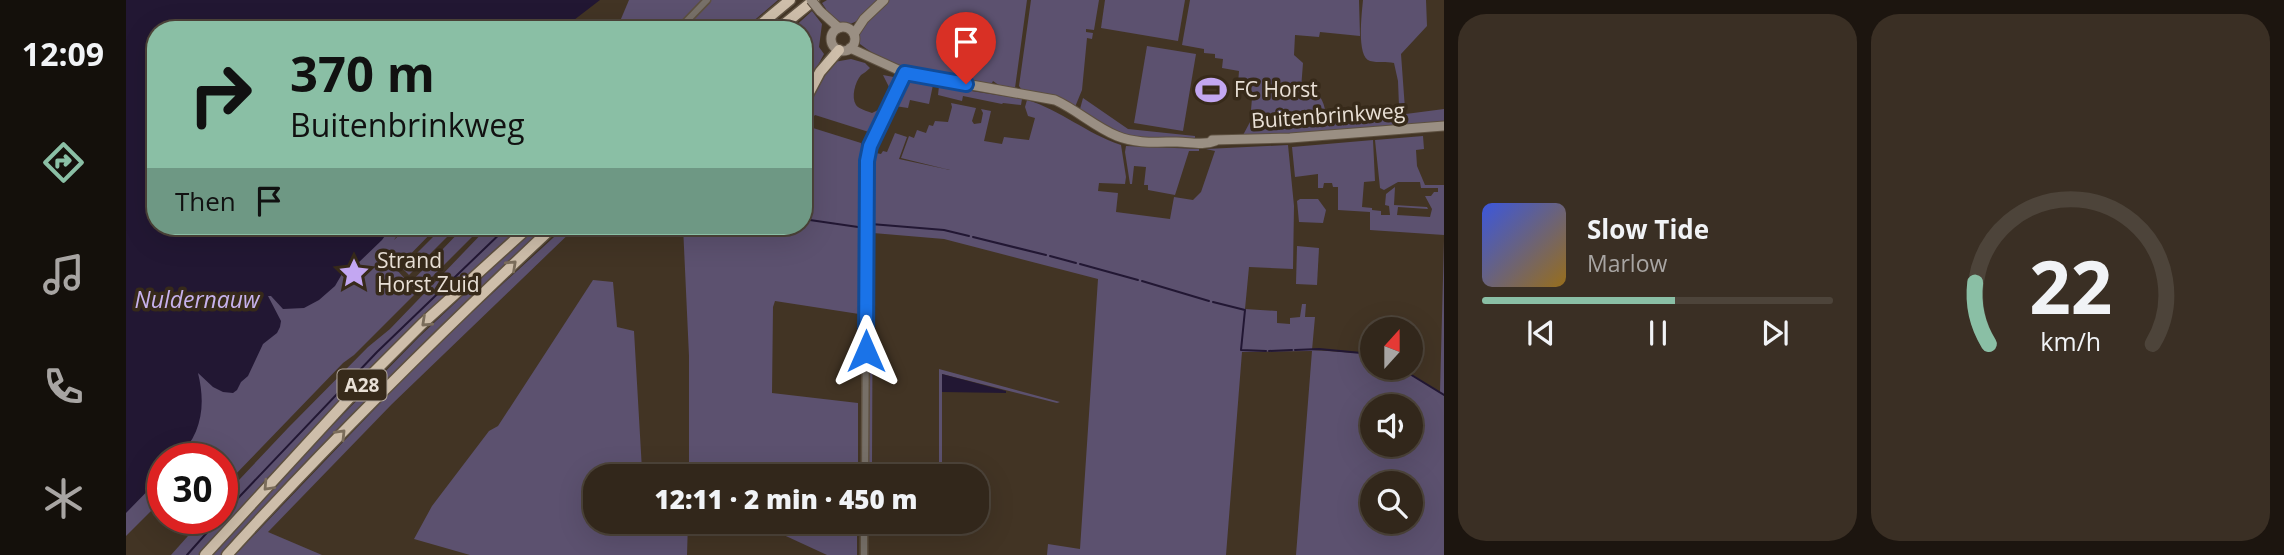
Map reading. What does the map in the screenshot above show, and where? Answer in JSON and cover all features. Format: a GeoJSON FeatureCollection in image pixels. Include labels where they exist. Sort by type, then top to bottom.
{"type":"FeatureCollection","features":[{"type":"Feature","properties":{"kind":"highway"},"geometry":{"type":"LineString","coordinates":[[765,21],[790,0]]}},
{"type":"Feature","properties":{"kind":"highway"},"geometry":{"type":"LineString","coordinates":[[788,21],[813,0]]}},
{"type":"Feature","properties":{"kind":"highway"},"geometry":{"type":"LineString","coordinates":[[812,83],[844,38]]}},
{"type":"Feature","properties":{"kind":"highway"},"geometry":{"type":"LineString","coordinates":[[812,87],[844,38]]}},
{"type":"Feature","properties":{"kind":"highway","name":"A28"},"geometry":{"type":"LineString","coordinates":[[205,555],[364,382],[422,324],[520,235]]}},
{"type":"Feature","properties":{"kind":"highway","name":"A28"},"geometry":{"type":"LineString","coordinates":[[228,555],[264,514],[445,328],[544,235]]}},
{"type":"Feature","properties":{"kind":"main road","name":"Buitenbrinkweg"},"geometry":{"type":"LineString","coordinates":[[813,0],[844,38],[892,69],[1046,97],[1072,108],[1118,136],[1141,142],[1290,138],[1444,125]]}},
{"type":"Feature","properties":{"kind":"main road"},"geometry":{"type":"LineString","coordinates":[[844,38],[884,0]]}},
{"type":"Feature","properties":{"kind":"street"},"geometry":{"type":"LineString","coordinates":[[687,21],[707,0]]}},
{"type":"Feature","properties":{"kind":"street"},"geometry":{"type":"LineString","coordinates":[[865,464],[867,161],[870,146],[905,73]]}},
{"type":"Feature","properties":{"kind":"street"},"geometry":{"type":"LineString","coordinates":[[864,534],[864,555]]}},
{"type":"Feature","properties":{"kind":"shaded area","name":"Nuldernauw"},"geometry":{"type":"Polygon","coordinates":[[[126,0],[147,21],[147,235],[397,235],[394,240],[399,235],[429,235],[396,269],[407,281],[413,280],[456,235],[474,235],[343,363],[238,472],[238,443],[147,443],[147,515],[126,536],[126,0]]]}},
{"type":"Feature","properties":{"kind":"shaded area"},"geometry":{"type":"Polygon","coordinates":[[[629,0],[703,0],[683,21],[620,21],[629,0]]]}},
{"type":"Feature","properties":{"kind":"shaded area"},"geometry":{"type":"Polygon","coordinates":[[[710,0],[778,0],[754,21],[690,21],[710,0]]]}},
{"type":"Feature","properties":{"kind":"shaded area"},"geometry":{"type":"Polygon","coordinates":[[[827,0],[879,0],[859,19],[848,24],[824,11],[826,9],[822,3],[827,0]]]}},
{"type":"Feature","properties":{"kind":"shaded area"},"geometry":{"type":"Polygon","coordinates":[[[888,0],[1027,0],[1015,88],[1000,86],[993,81],[991,85],[971,82],[966,76],[963,80],[922,72],[883,59],[871,52],[860,44],[858,33],[888,0]]]}},
{"type":"Feature","properties":{"kind":"shaded area"},"geometry":{"type":"Polygon","coordinates":[[[1031,0],[1099,0],[1094,30],[1086,29],[1086,32],[1093,33],[1092,39],[1087,38],[1082,90],[1075,107],[1022,90],[1019,86],[1031,0]]]}},
{"type":"Feature","properties":{"kind":"shaded area"},"geometry":{"type":"Polygon","coordinates":[[[1105,0],[1185,0],[1178,41],[1101,28],[1105,0]]]}},
{"type":"Feature","properties":{"kind":"shaded area"},"geometry":{"type":"Polygon","coordinates":[[[1190,0],[1359,0],[1360,36],[1320,32],[1319,37],[1295,35],[1294,55],[1303,63],[1301,89],[1319,96],[1329,124],[1444,109],[1444,123],[1242,137],[1250,122],[1252,98],[1245,97],[1245,85],[1238,84],[1239,71],[1222,68],[1223,59],[1215,58],[1215,54],[1182,45],[1190,0]]]}},
{"type":"Feature","properties":{"kind":"shaded area"},"geometry":{"type":"Polygon","coordinates":[[[1363,0],[1426,0],[1427,26],[1401,54],[1405,109],[1400,109],[1399,106],[1394,63],[1370,61],[1363,51],[1363,0]]]}},
{"type":"Feature","properties":{"kind":"shaded area"},"geometry":{"type":"Polygon","coordinates":[[[812,11],[822,24],[819,47],[824,54],[812,76],[812,21],[801,21],[812,11]]]}},
{"type":"Feature","properties":{"kind":"shaded area"},"geometry":{"type":"Polygon","coordinates":[[[1147,46],[1196,54],[1183,131],[1134,123],[1147,46]]]}},
{"type":"Feature","properties":{"kind":"shaded area"},"geometry":{"type":"Polygon","coordinates":[[[851,59],[865,63],[870,68],[857,82],[854,98],[857,106],[872,113],[878,110],[889,87],[883,75],[899,78],[872,133],[815,115],[812,118],[812,93],[822,74],[834,62],[851,59]]]}},
{"type":"Feature","properties":{"kind":"shaded area"},"geometry":{"type":"Polygon","coordinates":[[[906,80],[933,85],[929,104],[910,100],[908,108],[895,106],[892,109],[906,80]]]}},
{"type":"Feature","properties":{"kind":"shaded area"},"geometry":{"type":"Polygon","coordinates":[[[939,86],[1022,99],[1021,105],[963,96],[962,101],[938,95],[939,86]]]}},
{"type":"Feature","properties":{"kind":"shaded area"},"geometry":{"type":"Polygon","coordinates":[[[1083,98],[1128,129],[1195,138],[1149,140],[1115,132],[1080,109],[1083,98]]]}},
{"type":"Feature","properties":{"kind":"shaded area"},"geometry":{"type":"Polygon","coordinates":[[[1027,100],[1121,145],[1125,184],[1099,183],[1098,191],[1118,193],[1116,212],[1170,219],[1174,197],[1193,200],[1201,192],[1215,151],[1206,149],[1288,145],[1294,206],[1293,269],[1249,267],[1245,309],[1277,311],[1277,323],[1290,324],[1290,318],[1300,317],[1302,304],[1306,304],[1305,317],[1315,317],[1312,350],[1360,353],[1360,380],[1420,380],[1440,392],[1444,240],[1444,555],[1296,555],[1312,351],[1242,352],[1226,555],[1047,555],[1048,544],[1080,549],[1098,279],[944,239],[873,233],[872,464],[868,464],[871,152],[887,152],[895,133],[907,137],[899,159],[950,170],[901,158],[909,136],[914,138],[917,130],[926,133],[929,125],[933,126],[935,121],[948,122],[951,103],[976,108],[972,121],[974,124],[981,123],[981,109],[991,111],[984,141],[1002,144],[1004,137],[1029,140],[1035,118],[1028,116],[1025,107],[1027,100]]]}},
{"type":"Feature","properties":{"kind":"shaded area"},"geometry":{"type":"Polygon","coordinates":[[[813,128],[861,143],[859,314],[775,301],[772,393],[858,403],[858,464],[689,464],[689,356],[683,235],[812,235],[813,128]]]}},
{"type":"Feature","properties":{"kind":"shaded area"},"geometry":{"type":"Polygon","coordinates":[[[1423,136],[1424,149],[1416,150],[1417,166],[1425,185],[1444,185],[1444,235],[1370,230],[1370,212],[1338,210],[1338,187],[1333,187],[1332,183],[1324,183],[1323,188],[1318,188],[1318,174],[1295,177],[1292,147],[1373,140],[1375,181],[1364,182],[1362,207],[1381,211],[1381,215],[1390,215],[1389,206],[1385,205],[1386,194],[1395,187],[1394,205],[1428,209],[1398,207],[1397,215],[1430,217],[1432,209],[1425,196],[1438,192],[1438,188],[1421,188],[1420,182],[1398,182],[1384,190],[1380,188],[1375,140],[1423,136]]]}},
{"type":"Feature","properties":{"kind":"shaded area"},"geometry":{"type":"Polygon","coordinates":[[[1126,146],[1199,151],[1189,151],[1175,195],[1148,190],[1148,185],[1144,185],[1146,167],[1134,166],[1130,184],[1126,146]]]}},
{"type":"Feature","properties":{"kind":"shaded area"},"geometry":{"type":"Polygon","coordinates":[[[1318,199],[1326,210],[1323,223],[1299,222],[1297,201],[1318,199]]]}},
{"type":"Feature","properties":{"kind":"shaded area"},"geometry":{"type":"Polygon","coordinates":[[[435,235],[449,235],[409,275],[403,269],[435,235]]]}},
{"type":"Feature","properties":{"kind":"shaded area"},"geometry":{"type":"Polygon","coordinates":[[[480,235],[513,235],[386,355],[238,512],[238,481],[368,347],[390,329],[480,235]]]}},
{"type":"Feature","properties":{"kind":"shaded area"},"geometry":{"type":"Polygon","coordinates":[[[527,235],[542,235],[224,555],[212,555],[231,534],[238,534],[238,526],[281,478],[419,337],[527,235]]]}},
{"type":"Feature","properties":{"kind":"shaded area"},"geometry":{"type":"Polygon","coordinates":[[[556,235],[568,235],[392,404],[268,532],[322,555],[235,555],[433,348],[556,235]]]}},
{"type":"Feature","properties":{"kind":"shaded area"},"geometry":{"type":"Polygon","coordinates":[[[1297,246],[1319,248],[1317,285],[1296,284],[1297,246]]]}},
{"type":"Feature","properties":{"kind":"shaded area"},"geometry":{"type":"Polygon","coordinates":[[[593,280],[613,282],[617,327],[634,331],[642,464],[583,464],[583,534],[688,534],[687,555],[470,555],[414,539],[432,506],[489,431],[498,426],[593,280]]]}},
{"type":"Feature","properties":{"kind":"shaded area"},"geometry":{"type":"Polygon","coordinates":[[[939,369],[1060,402],[1057,403],[942,374],[942,464],[939,464],[939,369]]]}},
{"type":"Feature","properties":{"kind":"shaded area"},"geometry":{"type":"Polygon","coordinates":[[[190,534],[218,534],[199,555],[171,555],[190,534]]]}},
{"type":"Feature","properties":{"kind":"shaded area"},"geometry":{"type":"Polygon","coordinates":[[[782,534],[857,534],[857,555],[827,555],[782,534]]]}},
{"type":"Feature","properties":{"kind":"water","name":"Nuldernauw"},"geometry":{"type":"Polygon","coordinates":[[[126,0],[600,0],[572,21],[147,21],[147,235],[386,235],[356,265],[342,274],[335,286],[319,300],[304,308],[283,309],[268,296],[281,321],[277,333],[263,344],[248,376],[233,393],[213,387],[198,373],[202,397],[197,429],[190,443],[147,443],[147,491],[126,513],[126,0]]]}},
{"type":"Feature","properties":{"kind":"water"},"geometry":{"type":"Polygon","coordinates":[[[942,374],[1006,391],[1006,393],[942,392],[942,374]]]}},
{"type":"Feature","properties":{"kind":"waterway"},"geometry":{"type":"LineString","coordinates":[[812,220],[858,227]]}},
{"type":"Feature","properties":{"kind":"waterway"},"geometry":{"type":"LineString","coordinates":[[871,224],[944,230],[969,236]]}},
{"type":"Feature","properties":{"kind":"waterway"},"geometry":{"type":"LineString","coordinates":[[238,498],[377,352],[499,235]]}},
{"type":"Feature","properties":{"kind":"waterway"},"geometry":{"type":"LineString","coordinates":[[973,237],[1046,255]]}},
{"type":"Feature","properties":{"kind":"waterway"},"geometry":{"type":"LineString","coordinates":[[1050,256],[1076,263]]}},
{"type":"Feature","properties":{"kind":"waterway"},"geometry":{"type":"LineString","coordinates":[[1080,264],[1138,280]]}},
{"type":"Feature","properties":{"kind":"waterway"},"geometry":{"type":"LineString","coordinates":[[1142,281],[1209,301]]}},
{"type":"Feature","properties":{"kind":"waterway"},"geometry":{"type":"LineString","coordinates":[[1213,302],[1245,310],[1241,350],[1266,351]]}},
{"type":"Feature","properties":{"kind":"waterway"},"geometry":{"type":"LineString","coordinates":[[1269,351],[1292,350]]}},
{"type":"Feature","properties":{"kind":"waterway"},"geometry":{"type":"LineString","coordinates":[[1295,350],[1360,353]]}},
{"type":"Feature","properties":{"kind":"waterway"},"geometry":{"type":"LineString","coordinates":[[1420,380],[1444,395]]}},
{"type":"Feature","properties":{"kind":"waterway"},"geometry":{"type":"LineString","coordinates":[[187,555],[206,534]]}},
{"type":"Feature","properties":{"kind":"place","name":"FC Horst"},"geometry":{"type":"Point","coordinates":[1211,90]}},
{"type":"Feature","properties":{"kind":"place","name":"Strand Horst Zuid"},"geometry":{"type":"Point","coordinates":[354,273]}},
{"type":"Feature","properties":{"kind":"route"},"geometry":{"type":"LineString","coordinates":[[866,351],[867,161],[870,146],[905,73],[966,84]]}}]}
